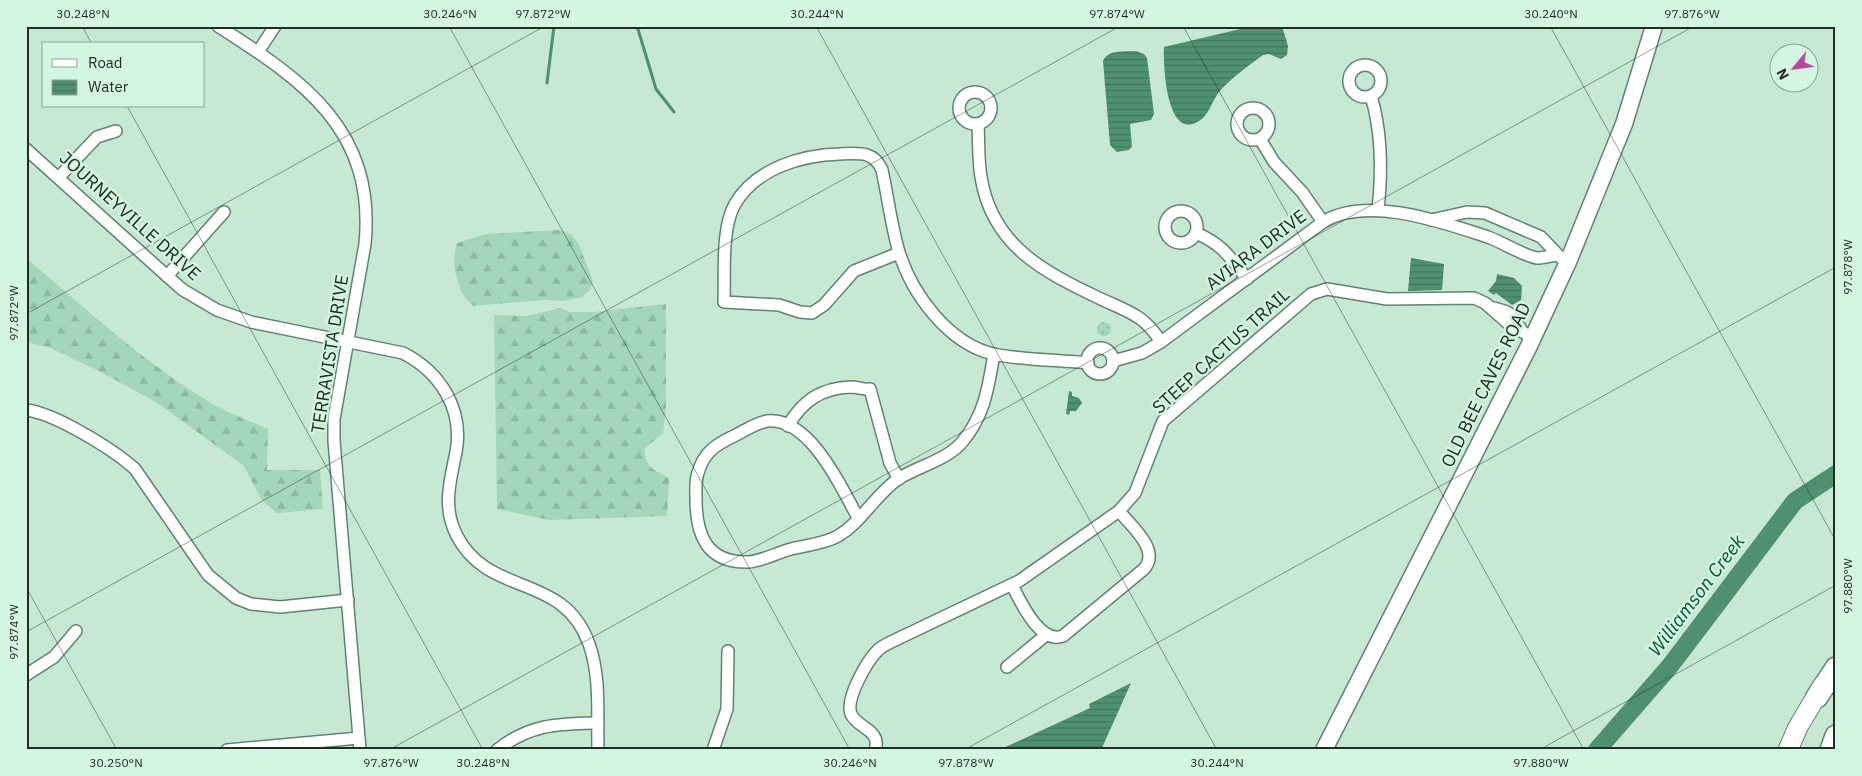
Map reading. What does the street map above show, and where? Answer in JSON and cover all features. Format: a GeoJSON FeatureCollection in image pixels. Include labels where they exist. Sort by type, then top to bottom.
{"type":"FeatureCollection","features":[{"type":"Feature","properties":{"kind":"highway"},"geometry":{"type":"LineString","coordinates":[[1817,697],[1836,668]]}},
{"type":"Feature","properties":{"kind":"highway"},"geometry":{"type":"LineString","coordinates":[[1831,750],[1836,736]]}},
{"type":"Feature","properties":{"kind":"main road"},"geometry":{"type":"LineString","coordinates":[[1788,750],[1798,727],[1836,661]]}},
{"type":"Feature","properties":{"kind":"street","name":"TERRAVISTA DRIVE"},"geometry":{"type":"LineString","coordinates":[[218,26],[298,81],[330,114],[342,132],[359,171],[367,222],[334,419],[334,442],[360,744]]}},
{"type":"Feature","properties":{"kind":"street"},"geometry":{"type":"LineString","coordinates":[[258,52],[275,26]]}},
{"type":"Feature","properties":{"kind":"street","name":"OLD BEE CAVES ROAD"},"geometry":{"type":"LineString","coordinates":[[1324,750],[1528,334],[1624,124],[1654,26]]}},
{"type":"Feature","properties":{"kind":"street"},"geometry":{"type":"LineString","coordinates":[[1371,96],[1382,176],[1378,210]]}},
{"type":"Feature","properties":{"kind":"street"},"geometry":{"type":"LineString","coordinates":[[978,124],[980,177],[984,190],[993,215],[1016,247],[1049,274],[1139,317],[1151,326],[1161,342]]}},
{"type":"Feature","properties":{"kind":"street"},"geometry":{"type":"LineString","coordinates":[[59,177],[97,137],[116,131]]}},
{"type":"Feature","properties":{"kind":"street"},"geometry":{"type":"LineString","coordinates":[[1260,139],[1274,162],[1302,192],[1323,222]]}},
{"type":"Feature","properties":{"kind":"street","name":"JOURNEYVILLE DRIVE"},"geometry":{"type":"LineString","coordinates":[[26,149],[167,276],[198,300],[237,318],[403,352],[424,366],[442,385],[457,423],[456,451],[447,500],[450,518],[457,537],[468,554],[493,574],[542,591],[566,607],[576,618],[590,645],[596,670],[598,750]]}},
{"type":"Feature","properties":{"kind":"street","name":"AVIARA DRIVE"},"geometry":{"type":"LineString","coordinates":[[899,252],[854,271],[824,305],[812,313],[800,312],[778,305],[724,302],[729,218],[736,203],[746,189],[779,168],[811,156],[865,153],[875,158],[882,170],[899,252],[922,300],[938,319],[969,344],[994,354],[1088,363],[1093,372],[1098,374],[1109,371],[1113,361],[1142,353],[1161,342],[1323,222],[1340,212],[1378,210],[1431,220],[1501,242],[1536,258],[1562,259]]}},
{"type":"Feature","properties":{"kind":"street"},"geometry":{"type":"LineString","coordinates":[[167,276],[224,212]]}},
{"type":"Feature","properties":{"kind":"street","name":"AVIARA DRIVE"},"geometry":{"type":"LineString","coordinates":[[1431,220],[1467,212],[1477,212],[1508,222],[1541,238],[1562,259]]}},
{"type":"Feature","properties":{"kind":"street"},"geometry":{"type":"LineString","coordinates":[[1501,242],[1508,222]]}},
{"type":"Feature","properties":{"kind":"street"},"geometry":{"type":"LineString","coordinates":[[1196,233],[1217,242],[1247,279]]}},
{"type":"Feature","properties":{"kind":"street","name":"STEEP CACTUS TRAIL"},"geometry":{"type":"LineString","coordinates":[[875,750],[876,740],[872,733],[855,720],[849,707],[850,697],[878,650],[891,642],[1012,585],[1119,511],[1134,492],[1164,421],[1311,294],[1328,289],[1387,299],[1466,297],[1480,300],[1490,307],[1503,309],[1513,316],[1528,334]]}},
{"type":"Feature","properties":{"kind":"street"},"geometry":{"type":"LineString","coordinates":[[1088,363],[1088,357],[1096,349],[1108,351],[1113,361]]}},
{"type":"Feature","properties":{"kind":"street"},"geometry":{"type":"LineString","coordinates":[[858,518],[825,460],[800,434],[788,426],[774,421],[758,423],[717,444],[704,456],[697,476],[696,518],[698,530],[708,548],[722,558],[754,561],[785,551],[828,541],[850,528],[881,494],[899,479],[950,452],[962,442],[982,412],[994,354]]}},
{"type":"Feature","properties":{"kind":"street"},"geometry":{"type":"LineString","coordinates":[[788,426],[805,402],[823,392],[850,387],[870,389],[890,463],[899,479]]}},
{"type":"Feature","properties":{"kind":"street"},"geometry":{"type":"LineString","coordinates":[[26,410],[55,419],[124,459],[135,469],[208,575],[220,588],[236,598],[251,604],[280,607],[348,600]]}},
{"type":"Feature","properties":{"kind":"street"},"geometry":{"type":"LineString","coordinates":[[1012,585],[1023,607],[1046,635],[1055,638],[1063,636],[1148,564],[1150,555],[1147,545],[1119,511]]}},
{"type":"Feature","properties":{"kind":"street"},"geometry":{"type":"LineString","coordinates":[[26,675],[54,657],[76,630]]}},
{"type":"Feature","properties":{"kind":"street"},"geometry":{"type":"LineString","coordinates":[[1007,667],[1046,635]]}},
{"type":"Feature","properties":{"kind":"street"},"geometry":{"type":"LineString","coordinates":[[713,750],[727,709],[728,651]]}},
{"type":"Feature","properties":{"kind":"street"},"geometry":{"type":"LineString","coordinates":[[497,750],[531,729],[550,724],[597,723]]}},
{"type":"Feature","properties":{"kind":"street"},"geometry":{"type":"LineString","coordinates":[[227,750],[360,744]]}},
{"type":"Feature","properties":{"kind":"green space"},"geometry":{"type":"Polygon","coordinates":[[[559,230],[571,234],[579,245],[593,281],[590,290],[582,297],[564,301],[544,300],[473,306],[467,300],[456,277],[454,259],[457,243],[486,234],[559,230]]]}},
{"type":"Feature","properties":{"kind":"green space"},"geometry":{"type":"Polygon","coordinates":[[[26,258],[113,332],[159,368],[206,400],[268,429],[267,470],[320,470],[323,509],[277,513],[261,499],[244,466],[156,402],[97,370],[48,347],[26,342],[26,258]]]}},
{"type":"Feature","properties":{"kind":"green space"},"geometry":{"type":"Polygon","coordinates":[[[666,304],[666,407],[663,433],[645,448],[645,454],[651,467],[669,478],[667,516],[549,520],[497,509],[494,315],[526,316],[560,308],[570,312],[593,312],[666,304]]]}},
{"type":"Feature","properties":{"kind":"green space"},"geometry":{"type":"Polygon","coordinates":[[[1101,322],[1107,322],[1111,329],[1107,336],[1101,336],[1097,332],[1097,326],[1101,322]]]}},
{"type":"Feature","properties":{"kind":"water"},"geometry":{"type":"Polygon","coordinates":[[[1253,26],[1282,26],[1288,46],[1287,55],[1281,59],[1269,54],[1263,55],[1223,87],[1208,112],[1199,121],[1188,125],[1179,121],[1173,111],[1169,98],[1164,68],[1164,47],[1253,26]]]}},
{"type":"Feature","properties":{"kind":"water"},"geometry":{"type":"Polygon","coordinates":[[[1136,51],[1144,54],[1147,58],[1154,114],[1151,120],[1130,124],[1132,146],[1129,150],[1117,152],[1110,145],[1103,61],[1105,57],[1113,53],[1136,51]]]}},
{"type":"Feature","properties":{"kind":"water"},"geometry":{"type":"Polygon","coordinates":[[[1411,258],[1444,264],[1442,290],[1408,291],[1411,258]]]}},
{"type":"Feature","properties":{"kind":"water"},"geometry":{"type":"Polygon","coordinates":[[[1497,274],[1514,278],[1522,286],[1521,300],[1512,305],[1496,293],[1494,295],[1488,291],[1496,281],[1497,274]]]}},
{"type":"Feature","properties":{"kind":"water"},"geometry":{"type":"Polygon","coordinates":[[[1069,391],[1072,392],[1072,396],[1079,398],[1082,403],[1076,411],[1070,411],[1069,415],[1066,414],[1069,391]]]}},
{"type":"Feature","properties":{"kind":"water"},"geometry":{"type":"Polygon","coordinates":[[[1131,683],[1101,750],[999,750],[1090,708],[1089,704],[1131,683]]]}},
{"type":"Feature","properties":{"kind":"waterway"},"geometry":{"type":"LineString","coordinates":[[547,83],[554,26]]}},
{"type":"Feature","properties":{"kind":"waterway"},"geometry":{"type":"LineString","coordinates":[[637,26],[656,89],[674,112]]}},
{"type":"Feature","properties":{"kind":"waterway","name":"Williamson Creek"},"geometry":{"type":"LineString","coordinates":[[1597,750],[1670,666],[1795,501],[1836,474]]}}]}
